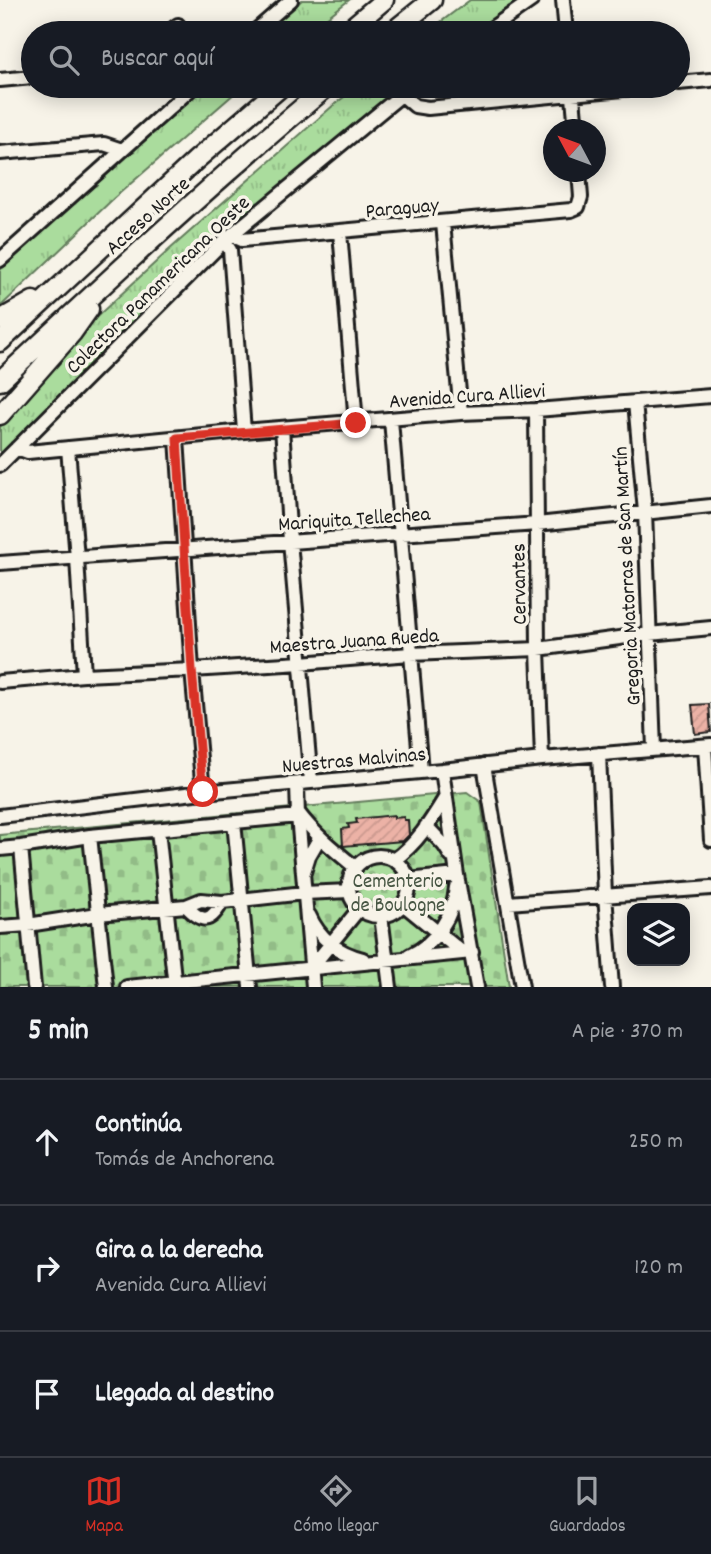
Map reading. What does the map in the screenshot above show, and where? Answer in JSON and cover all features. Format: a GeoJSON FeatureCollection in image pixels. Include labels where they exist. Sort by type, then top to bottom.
{"type":"FeatureCollection","features":[{"type":"Feature","properties":{"kind":"highway"},"geometry":{"type":"LineString","coordinates":[[359,21],[384,0]]}},
{"type":"Feature","properties":{"kind":"highway"},"geometry":{"type":"LineString","coordinates":[[406,21],[427,4],[440,0]]}},
{"type":"Feature","properties":{"kind":"highway","name":"Acceso Norte"},"geometry":{"type":"LineString","coordinates":[[0,342],[196,160],[268,98]]}},
{"type":"Feature","properties":{"kind":"highway","name":"Acceso Norte"},"geometry":{"type":"LineString","coordinates":[[0,381],[314,98]]}},
{"type":"Feature","properties":{"kind":"highway"},"geometry":{"type":"LineString","coordinates":[[0,415],[72,333],[112,278]]}},
{"type":"Feature","properties":{"kind":"highway"},"geometry":{"type":"LineString","coordinates":[[0,320],[60,285]]}},
{"type":"Feature","properties":{"kind":"street"},"geometry":{"type":"LineString","coordinates":[[267,21],[291,0]]}},
{"type":"Feature","properties":{"kind":"street"},"geometry":{"type":"LineString","coordinates":[[502,21],[532,0]]}},
{"type":"Feature","properties":{"kind":"street"},"geometry":{"type":"LineString","coordinates":[[562,0],[565,21]]}},
{"type":"Feature","properties":{"kind":"street"},"geometry":{"type":"LineString","coordinates":[[0,80],[21,78]]}},
{"type":"Feature","properties":{"kind":"street"},"geometry":{"type":"LineString","coordinates":[[690,82],[711,80]]}},
{"type":"Feature","properties":{"kind":"street"},"geometry":{"type":"LineString","coordinates":[[0,260],[180,98]]}},
{"type":"Feature","properties":{"kind":"street","name":"Colectora Panamericana Oeste"},"geometry":{"type":"LineString","coordinates":[[0,465],[227,238],[396,98]]}},
{"type":"Feature","properties":{"kind":"street"},"geometry":{"type":"LineString","coordinates":[[406,98],[421,108],[505,98]]}},
{"type":"Feature","properties":{"kind":"street"},"geometry":{"type":"LineString","coordinates":[[573,98],[575,119]]}},
{"type":"Feature","properties":{"kind":"street"},"geometry":{"type":"LineString","coordinates":[[0,153],[104,144],[122,150]]}},
{"type":"Feature","properties":{"kind":"street","name":"Paraguay"},"geometry":{"type":"LineString","coordinates":[[227,238],[242,240],[571,210],[578,207],[581,197],[580,182]]}},
{"type":"Feature","properties":{"kind":"street"},"geometry":{"type":"LineString","coordinates":[[443,223],[461,413]]}},
{"type":"Feature","properties":{"kind":"street"},"geometry":{"type":"LineString","coordinates":[[340,232],[356,423]]}},
{"type":"Feature","properties":{"kind":"street"},"geometry":{"type":"LineString","coordinates":[[227,238],[244,431]]}},
{"type":"Feature","properties":{"kind":"street","name":"Avenida Cura Allievi"},"geometry":{"type":"LineString","coordinates":[[17,448],[28,452],[461,413],[711,396]]}},
{"type":"Feature","properties":{"kind":"street","name":"Gregoria Matorras de San Martín"},"geometry":{"type":"LineString","coordinates":[[635,402],[645,512],[654,749]]}},
{"type":"Feature","properties":{"kind":"street","name":"Cervantes"},"geometry":{"type":"LineString","coordinates":[[536,410],[538,649],[542,759]]}},
{"type":"Feature","properties":{"kind":"street"},"geometry":{"type":"LineString","coordinates":[[391,420],[421,771]]}},
{"type":"Feature","properties":{"kind":"street"},"geometry":{"type":"LineString","coordinates":[[282,428],[311,782]]}},
{"type":"Feature","properties":{"kind":"street"},"geometry":{"type":"LineString","coordinates":[[177,438],[203,792]]}},
{"type":"Feature","properties":{"kind":"street"},"geometry":{"type":"LineString","coordinates":[[68,448],[84,675]]}},
{"type":"Feature","properties":{"kind":"street","name":"Mariquita Tellechea"},"geometry":{"type":"LineString","coordinates":[[0,563],[537,524],[711,506]]}},
{"type":"Feature","properties":{"kind":"street","name":"Maestra Juana Rueda"},"geometry":{"type":"LineString","coordinates":[[0,682],[301,663],[410,653],[538,649],[711,628]]}},
{"type":"Feature","properties":{"kind":"street"},"geometry":{"type":"LineString","coordinates":[[708,746],[711,840]]}},
{"type":"Feature","properties":{"kind":"street","name":"Nuestras Malvinas"},"geometry":{"type":"LineString","coordinates":[[0,816],[203,792],[442,771],[542,759],[708,746]]}},
{"type":"Feature","properties":{"kind":"street"},"geometry":{"type":"LineString","coordinates":[[599,754],[612,987]]}},
{"type":"Feature","properties":{"kind":"street"},"geometry":{"type":"LineString","coordinates":[[484,765],[522,987]]}},
{"type":"Feature","properties":{"kind":"street"},"geometry":{"type":"LineString","coordinates":[[442,771],[467,952],[477,987]]}},
{"type":"Feature","properties":{"kind":"street"},"geometry":{"type":"LineString","coordinates":[[297,783],[297,813],[313,987]]}},
{"type":"Feature","properties":{"kind":"street"},"geometry":{"type":"LineString","coordinates":[[394,860],[411,846],[445,798]]}},
{"type":"Feature","properties":{"kind":"street"},"geometry":{"type":"LineString","coordinates":[[0,849],[297,813]]}},
{"type":"Feature","properties":{"kind":"street"},"geometry":{"type":"LineString","coordinates":[[297,813],[355,867]]}},
{"type":"Feature","properties":{"kind":"street"},"geometry":{"type":"LineString","coordinates":[[234,822],[250,981]]}},
{"type":"Feature","properties":{"kind":"street"},"geometry":{"type":"LineString","coordinates":[[402,959],[422,948],[438,933],[454,902],[457,874],[451,856],[426,826]]}},
{"type":"Feature","properties":{"kind":"street"},"geometry":{"type":"LineString","coordinates":[[158,830],[174,985]]}},
{"type":"Feature","properties":{"kind":"street"},"geometry":{"type":"LineString","coordinates":[[90,836],[106,987]]}},
{"type":"Feature","properties":{"kind":"street"},"geometry":{"type":"LineString","coordinates":[[303,878],[309,856],[320,837]]}},
{"type":"Feature","properties":{"kind":"street"},"geometry":{"type":"LineString","coordinates":[[21,847],[34,987]]}},
{"type":"Feature","properties":{"kind":"street"},"geometry":{"type":"LineString","coordinates":[[378,855],[394,860],[401,865],[408,880],[407,897],[397,910],[381,916],[365,913],[350,897],[351,874],[355,867],[369,857],[378,855]]}},
{"type":"Feature","properties":{"kind":"street"},"geometry":{"type":"LineString","coordinates":[[408,880],[457,874]]}},
{"type":"Feature","properties":{"kind":"street"},"geometry":{"type":"LineString","coordinates":[[509,902],[711,888]]}},
{"type":"Feature","properties":{"kind":"street"},"geometry":{"type":"LineString","coordinates":[[0,927],[186,906],[201,900],[222,902],[349,891]]}},
{"type":"Feature","properties":{"kind":"street"},"geometry":{"type":"LineString","coordinates":[[186,906],[204,920],[214,915],[222,902]]}},
{"type":"Feature","properties":{"kind":"street"},"geometry":{"type":"LineString","coordinates":[[403,904],[438,933],[467,952]]}},
{"type":"Feature","properties":{"kind":"street"},"geometry":{"type":"LineString","coordinates":[[306,908],[312,922],[330,944],[348,955],[373,961]]}},
{"type":"Feature","properties":{"kind":"street"},"geometry":{"type":"LineString","coordinates":[[311,968],[359,909]]}},
{"type":"Feature","properties":{"kind":"street"},"geometry":{"type":"LineString","coordinates":[[381,916],[390,987]]}},
{"type":"Feature","properties":{"kind":"street"},"geometry":{"type":"LineString","coordinates":[[127,987],[250,981],[311,968],[467,952]]}},
{"type":"Feature","properties":{"kind":"green space"},"geometry":{"type":"Polygon","coordinates":[[[302,0],[349,0],[322,21],[277,21],[302,0]]]}},
{"type":"Feature","properties":{"kind":"green space"},"geometry":{"type":"Polygon","coordinates":[[[470,0],[525,0],[496,21],[442,21],[470,0]]]}},
{"type":"Feature","properties":{"kind":"green space"},"geometry":{"type":"Polygon","coordinates":[[[190,98],[229,98],[113,199],[0,307],[0,270],[190,98]]]}},
{"type":"Feature","properties":{"kind":"green space"},"geometry":{"type":"Polygon","coordinates":[[[343,98],[392,98],[356,126],[0,460],[0,427],[33,382],[63,348],[169,250],[343,98]]]}},
{"type":"Feature","properties":{"kind":"green space","name":"Cementerio de Boulogne"},"geometry":{"type":"Polygon","coordinates":[[[467,792],[481,802],[509,987],[0,987],[0,835],[467,792]]]}},
{"type":"Feature","properties":{"kind":"building"},"geometry":{"type":"Polygon","coordinates":[[[709,704],[711,732],[695,734],[692,705],[709,704]]]}},
{"type":"Feature","properties":{"kind":"building"},"geometry":{"type":"Polygon","coordinates":[[[394,815],[394,818],[404,817],[404,820],[408,820],[409,835],[403,841],[343,846],[342,829],[349,828],[348,824],[357,823],[356,819],[394,815]]]}},
{"type":"Feature","properties":{"kind":"route"},"geometry":{"type":"LineString","coordinates":[[203,792],[177,438],[356,423]]}}]}
